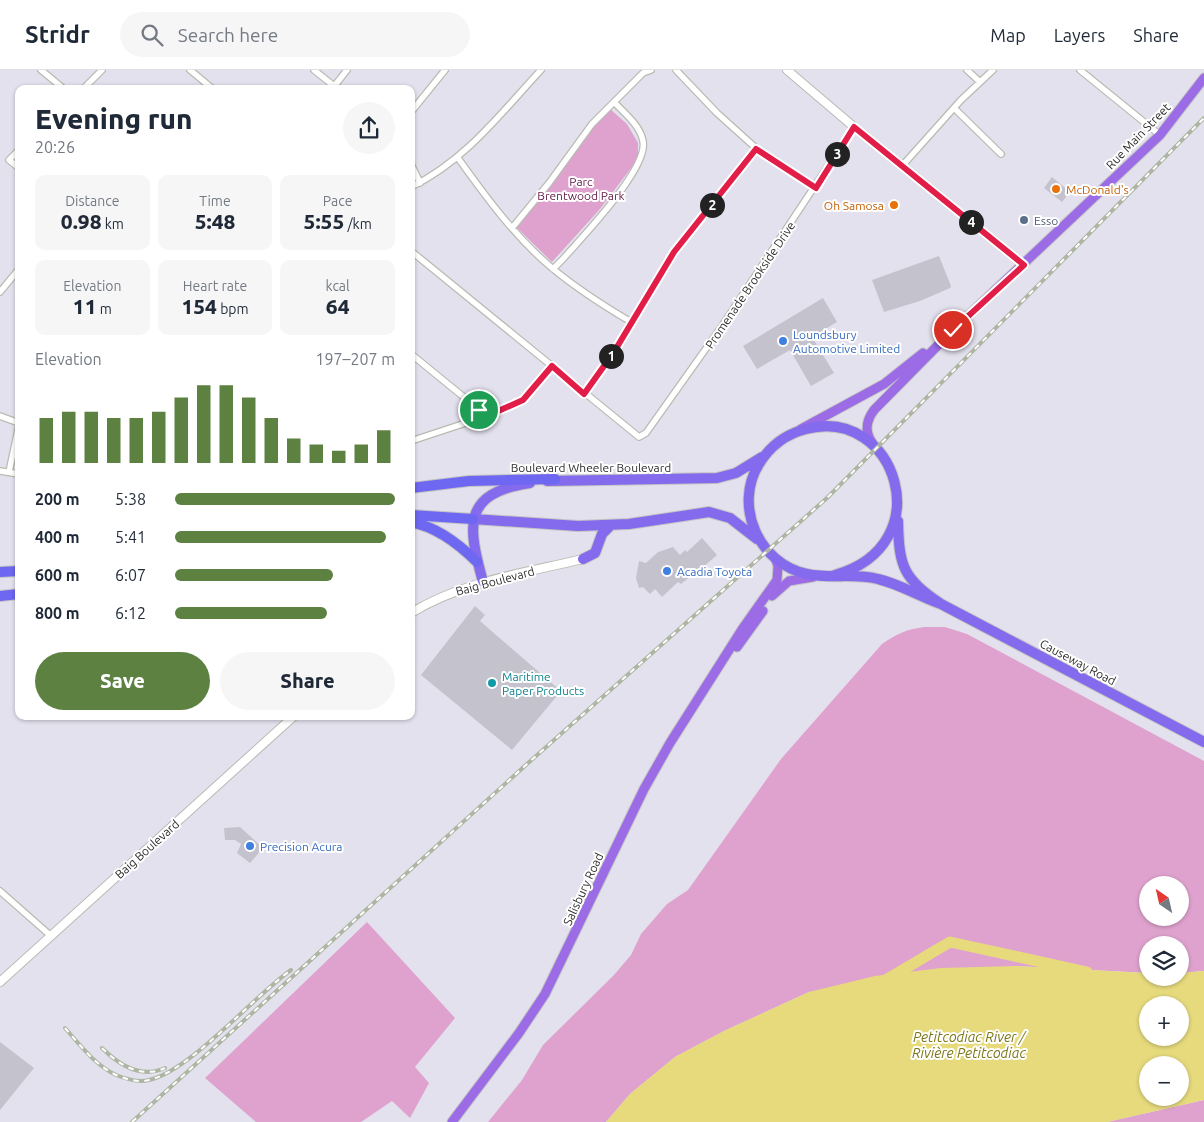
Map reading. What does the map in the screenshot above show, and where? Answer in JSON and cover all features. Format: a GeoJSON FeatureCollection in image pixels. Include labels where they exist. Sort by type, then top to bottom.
{"type":"FeatureCollection","features":[{"type":"Feature","properties":{"kind":"highway"},"geometry":{"type":"LineString","coordinates":[[415,516],[552,526],[610,526],[714,513],[730,518],[760,541],[776,560],[790,569],[806,574],[835,575],[865,563],[877,553],[894,526],[898,496],[892,473],[877,450],[866,440],[840,429],[811,428],[797,432],[779,441],[765,455],[755,472],[749,490],[750,516],[760,541]]}},
{"type":"Feature","properties":{"kind":"highway","name":"Boulevard Wheeler Boulevard"},"geometry":{"type":"LineString","coordinates":[[415,488],[469,481],[718,478],[736,473],[765,455]]}},
{"type":"Feature","properties":{"kind":"highway"},"geometry":{"type":"LineString","coordinates":[[483,582],[477,562],[472,532],[473,519],[482,503],[498,491],[516,485],[555,479]]}},
{"type":"Feature","properties":{"kind":"highway","name":"Causeway Road"},"geometry":{"type":"LineString","coordinates":[[897,510],[898,553],[904,572],[924,592],[941,604]]}},
{"type":"Feature","properties":{"kind":"highway"},"geometry":{"type":"LineString","coordinates":[[415,523],[424,525],[444,536],[461,547],[477,562]]}},
{"type":"Feature","properties":{"kind":"highway"},"geometry":{"type":"LineString","coordinates":[[583,559],[595,553],[602,534],[610,526]]}},
{"type":"Feature","properties":{"kind":"highway"},"geometry":{"type":"LineString","coordinates":[[0,570],[15,570]]}},
{"type":"Feature","properties":{"kind":"highway","name":"Causeway Road"},"geometry":{"type":"LineString","coordinates":[[835,575],[866,576],[881,579],[941,604],[1204,742]]}},
{"type":"Feature","properties":{"kind":"highway"},"geometry":{"type":"LineString","coordinates":[[0,591],[15,589]]}},
{"type":"Feature","properties":{"kind":"highway"},"geometry":{"type":"LineString","coordinates":[[0,596],[15,594]]}},
{"type":"Feature","properties":{"kind":"main road","name":"Rue Main Street"},"geometry":{"type":"LineString","coordinates":[[877,450],[867,432],[868,417],[953,330],[1160,135],[1204,78]]}},
{"type":"Feature","properties":{"kind":"main road","name":"Rue Main Street"},"geometry":{"type":"LineString","coordinates":[[797,432],[884,384],[953,330]]}},
{"type":"Feature","properties":{"kind":"main road","name":"Salisbury Road"},"geometry":{"type":"LineString","coordinates":[[452,1122],[519,1033],[545,994],[644,789],[670,743],[725,660],[743,628],[777,580],[778,566],[776,560]]}},
{"type":"Feature","properties":{"kind":"main road","name":"Salisbury Road"},"geometry":{"type":"LineString","coordinates":[[725,660],[740,644],[780,587],[802,577],[823,576]]}},
{"type":"Feature","properties":{"kind":"street"},"geometry":{"type":"LineString","coordinates":[[41,70],[59,85]]}},
{"type":"Feature","properties":{"kind":"street"},"geometry":{"type":"LineString","coordinates":[[87,85],[102,70]]}},
{"type":"Feature","properties":{"kind":"street"},"geometry":{"type":"LineString","coordinates":[[190,70],[206,85]]}},
{"type":"Feature","properties":{"kind":"street"},"geometry":{"type":"LineString","coordinates":[[314,70],[331,85]]}},
{"type":"Feature","properties":{"kind":"street"},"geometry":{"type":"LineString","coordinates":[[335,85],[348,70]]}},
{"type":"Feature","properties":{"kind":"street"},"geometry":{"type":"LineString","coordinates":[[415,107],[445,70]]}},
{"type":"Feature","properties":{"kind":"street"},"geometry":{"type":"LineString","coordinates":[[415,185],[458,158],[541,70]]}},
{"type":"Feature","properties":{"kind":"street"},"geometry":{"type":"LineString","coordinates":[[512,228],[549,183],[592,124],[643,74],[650,70]]}},
{"type":"Feature","properties":{"kind":"street"},"geometry":{"type":"LineString","coordinates":[[676,70],[716,113],[756,149],[816,188]]}},
{"type":"Feature","properties":{"kind":"street"},"geometry":{"type":"LineString","coordinates":[[787,70],[1024,265]]}},
{"type":"Feature","properties":{"kind":"street"},"geometry":{"type":"LineString","coordinates":[[967,70],[980,82]]}},
{"type":"Feature","properties":{"kind":"street"},"geometry":{"type":"LineString","coordinates":[[902,166],[954,108],[993,70]]}},
{"type":"Feature","properties":{"kind":"street"},"geometry":{"type":"LineString","coordinates":[[1080,70],[1160,135]]}},
{"type":"Feature","properties":{"kind":"street"},"geometry":{"type":"LineString","coordinates":[[552,268],[563,259],[628,182],[642,159],[644,143],[640,131],[614,102]]}},
{"type":"Feature","properties":{"kind":"street"},"geometry":{"type":"LineString","coordinates":[[954,108],[1001,154]]}},
{"type":"Feature","properties":{"kind":"street","name":"Promenade Brookside Drive"},"geometry":{"type":"LineString","coordinates":[[584,394],[639,436],[646,433],[816,188],[854,127]]}},
{"type":"Feature","properties":{"kind":"street"},"geometry":{"type":"LineString","coordinates":[[415,254],[584,394],[614,352],[674,252],[756,149]]}},
{"type":"Feature","properties":{"kind":"street"},"geometry":{"type":"LineString","coordinates":[[15,154],[9,160],[15,165]]}},
{"type":"Feature","properties":{"kind":"street"},"geometry":{"type":"LineString","coordinates":[[458,158],[485,196],[512,228],[552,268],[631,322]]}},
{"type":"Feature","properties":{"kind":"street"},"geometry":{"type":"LineString","coordinates":[[415,172],[420,183]]}},
{"type":"Feature","properties":{"kind":"street"},"geometry":{"type":"LineString","coordinates":[[0,292],[15,275]]}},
{"type":"Feature","properties":{"kind":"street"},"geometry":{"type":"LineString","coordinates":[[415,362],[487,416]]}},
{"type":"Feature","properties":{"kind":"street"},"geometry":{"type":"LineString","coordinates":[[415,440],[487,416],[523,400],[552,366]]}},
{"type":"Feature","properties":{"kind":"street"},"geometry":{"type":"LineString","coordinates":[[0,416],[15,422]]}},
{"type":"Feature","properties":{"kind":"street"},"geometry":{"type":"LineString","coordinates":[[9,472],[15,443]]}},
{"type":"Feature","properties":{"kind":"street"},"geometry":{"type":"LineString","coordinates":[[0,470],[15,473]]}},
{"type":"Feature","properties":{"kind":"street","name":"Baig Boulevard"},"geometry":{"type":"LineString","coordinates":[[415,611],[448,593],[483,582],[583,559]]}},
{"type":"Feature","properties":{"kind":"street","name":"Baig Boulevard"},"geometry":{"type":"LineString","coordinates":[[0,982],[290,720]]}},
{"type":"Feature","properties":{"kind":"street"},"geometry":{"type":"LineString","coordinates":[[0,891],[51,936]]}},
{"type":"Feature","properties":{"kind":"green space","name":"Parc Brentwood Park"},"geometry":{"type":"Polygon","coordinates":[[[609,108],[627,124],[638,143],[638,159],[600,209],[552,262],[515,226],[609,108]]]}},
{"type":"Feature","properties":{"kind":"green space"},"geometry":{"type":"Polygon","coordinates":[[[924,627],[945,627],[967,634],[1204,761],[1204,971],[1189,972],[1189,936],[1139,936],[1139,973],[1016,966],[809,992],[724,1031],[675,1057],[630,1094],[606,1122],[488,1122],[522,1080],[543,1045],[614,975],[631,955],[641,934],[667,904],[688,890],[781,759],[882,644],[892,637],[924,627]]]}},
{"type":"Feature","properties":{"kind":"green space"},"geometry":{"type":"Polygon","coordinates":[[[367,922],[455,1018],[415,1067],[429,1083],[410,1118],[392,1101],[361,1122],[256,1122],[205,1078],[367,922]]]}},
{"type":"Feature","properties":{"kind":"green space"},"geometry":{"type":"Polygon","coordinates":[[[1204,1100],[1204,1122],[1107,1122],[1178,1106],[1189,1106],[1189,1103],[1204,1100]]]}},
{"type":"Feature","properties":{"kind":"water","name":"Petitcodiac River / Rivière Petitcodiac"},"geometry":{"type":"Polygon","coordinates":[[[1016,966],[1139,973],[1139,986],[1189,986],[1189,972],[1204,971],[1204,1100],[1189,1103],[1189,1056],[1139,1056],[1139,1106],[1178,1106],[1107,1122],[606,1122],[630,1094],[675,1057],[724,1031],[809,992],[875,976],[941,968],[1016,966]]]}},
{"type":"Feature","properties":{"kind":"building","name":"McDonald's"},"geometry":{"type":"Polygon","coordinates":[[[1052,177],[1070,192],[1062,202],[1044,188],[1052,177]]]}},
{"type":"Feature","properties":{"kind":"building"},"geometry":{"type":"Polygon","coordinates":[[[939,256],[951,286],[950,288],[920,301],[884,312],[872,280],[939,256]]]}},
{"type":"Feature","properties":{"kind":"building","name":"Loundsbury Automotive Limited"},"geometry":{"type":"Polygon","coordinates":[[[823,298],[837,322],[812,337],[834,373],[811,386],[790,350],[757,369],[743,346],[823,298]]]}},
{"type":"Feature","properties":{"kind":"building","name":"Acadia Toyota"},"geometry":{"type":"Polygon","coordinates":[[[702,538],[717,555],[692,577],[681,584],[678,582],[662,597],[655,589],[650,594],[643,587],[639,588],[636,578],[639,561],[646,563],[658,552],[673,547],[680,555],[685,550],[687,552],[702,538]]]}},
{"type":"Feature","properties":{"kind":"building","name":"Maritime Paper Products"},"geometry":{"type":"Polygon","coordinates":[[[475,606],[485,615],[480,621],[561,691],[512,750],[421,675],[475,606]]]}},
{"type":"Feature","properties":{"kind":"building","name":"Precision Acura"},"geometry":{"type":"Polygon","coordinates":[[[240,827],[263,848],[250,863],[237,853],[241,844],[235,840],[225,840],[224,828],[240,827]]]}},
{"type":"Feature","properties":{"kind":"building"},"geometry":{"type":"Polygon","coordinates":[[[0,1042],[34,1068],[0,1110],[0,1042]]]}},
{"type":"Feature","properties":{"kind":"waterway","name":"Petitcodiac River / Rivière Petitcodiac"},"geometry":{"type":"LineString","coordinates":[[884,981],[950,942],[1087,972]]}},
{"type":"Feature","properties":{"kind":"railway"},"geometry":{"type":"LineString","coordinates":[[132,1122],[527,764],[827,498],[1204,118]]}},
{"type":"Feature","properties":{"kind":"railway"},"geometry":{"type":"LineString","coordinates":[[65,1028],[88,1054],[108,1071],[132,1080],[149,1080],[165,1074],[183,1063],[291,970]]}},
{"type":"Feature","properties":{"kind":"railway"},"geometry":{"type":"LineString","coordinates":[[102,1048],[123,1065],[139,1071],[156,1071],[165,1068]]}},
{"type":"Feature","properties":{"kind":"place","name":"McDonald's"},"geometry":{"type":"Point","coordinates":[1056,189]}},
{"type":"Feature","properties":{"kind":"place","name":"Oh Samosa"},"geometry":{"type":"Point","coordinates":[894,205]}},
{"type":"Feature","properties":{"kind":"place","name":"Esso"},"geometry":{"type":"Point","coordinates":[1024,220]}},
{"type":"Feature","properties":{"kind":"place","name":"Loundsbury Automotive Limited"},"geometry":{"type":"Point","coordinates":[783,341]}},
{"type":"Feature","properties":{"kind":"place","name":"Acadia Toyota"},"geometry":{"type":"Point","coordinates":[667,571]}},
{"type":"Feature","properties":{"kind":"place","name":"Maritime Paper Products"},"geometry":{"type":"Point","coordinates":[492,683]}},
{"type":"Feature","properties":{"kind":"place","name":"Precision Acura"},"geometry":{"type":"Point","coordinates":[250,846]}},
{"type":"Feature","properties":{"kind":"route"},"geometry":{"type":"LineString","coordinates":[[479,410],[487,416],[523,400],[552,366],[584,394],[614,352],[644,299],[674,252],[756,149],[816,188],[854,127],[1024,265],[953,330]]}}]}
